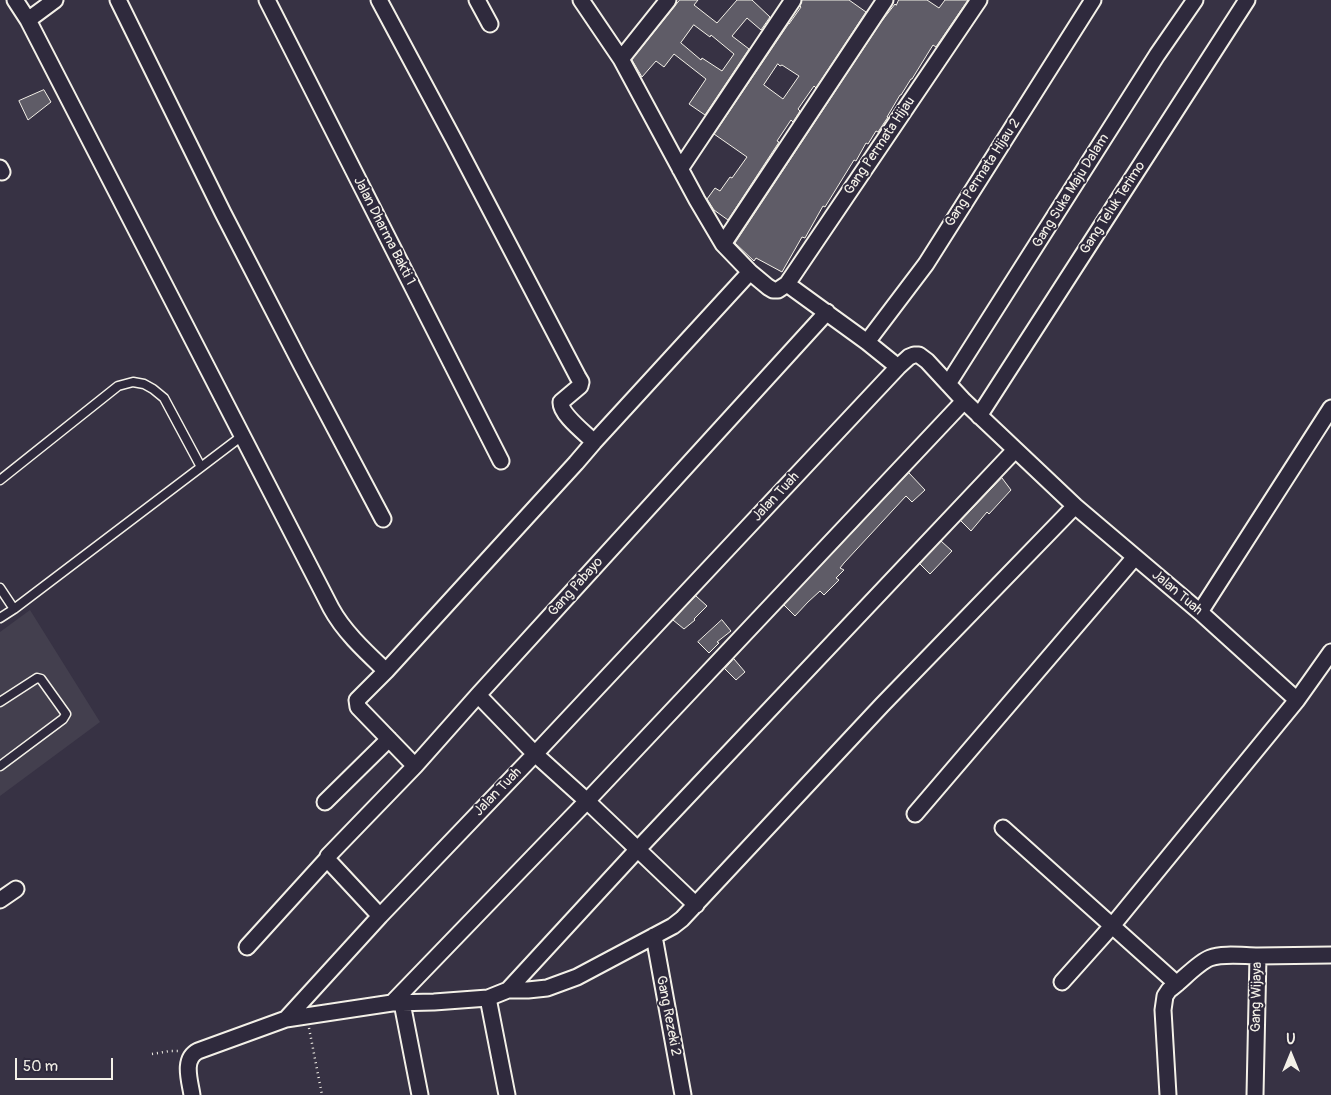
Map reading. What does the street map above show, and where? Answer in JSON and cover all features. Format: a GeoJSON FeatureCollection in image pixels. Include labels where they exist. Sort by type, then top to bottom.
{"type":"FeatureCollection","features":[{"type":"Feature","properties":{"kind":"street"},"geometry":{"type":"LineString","coordinates":[[15,0],[28,20],[338,621],[386,671]]}},
{"type":"Feature","properties":{"kind":"street"},"geometry":{"type":"LineString","coordinates":[[28,20],[55,0]]}},
{"type":"Feature","properties":{"kind":"street"},"geometry":{"type":"LineString","coordinates":[[118,0],[223,213],[383,519]]}},
{"type":"Feature","properties":{"kind":"street","name":"Jalan Dharma Bakti 1"},"geometry":{"type":"LineString","coordinates":[[267,0],[501,461]]}},
{"type":"Feature","properties":{"kind":"street"},"geometry":{"type":"LineString","coordinates":[[379,0],[581,382],[580,386],[561,402],[561,405],[565,413],[594,442]]}},
{"type":"Feature","properties":{"kind":"street"},"geometry":{"type":"LineString","coordinates":[[477,0],[490,24]]}},
{"type":"Feature","properties":{"kind":"street"},"geometry":{"type":"LineString","coordinates":[[581,0],[621,59],[680,170],[724,244],[750,272],[768,287],[773,290],[782,287],[826,312],[898,367]]}},
{"type":"Feature","properties":{"kind":"street"},"geometry":{"type":"LineString","coordinates":[[621,59],[668,0]]}},
{"type":"Feature","properties":{"kind":"street"},"geometry":{"type":"LineString","coordinates":[[680,170],[793,0]]}},
{"type":"Feature","properties":{"kind":"street"},"geometry":{"type":"LineString","coordinates":[[724,244],[885,0]]}},
{"type":"Feature","properties":{"kind":"street","name":"Gang Permata Hijau"},"geometry":{"type":"LineString","coordinates":[[782,287],[979,0]]}},
{"type":"Feature","properties":{"kind":"street","name":"Gang Permata Hijau 2"},"geometry":{"type":"LineString","coordinates":[[867,342],[926,264],[1093,0]]}},
{"type":"Feature","properties":{"kind":"street","name":"Gang Suka Maju Dalam"},"geometry":{"type":"LineString","coordinates":[[948,384],[1157,55],[1195,0]]}},
{"type":"Feature","properties":{"kind":"street","name":"Gang Teluk Terimo"},"geometry":{"type":"LineString","coordinates":[[979,416],[1247,0]]}},
{"type":"Feature","properties":{"kind":"street"},"geometry":{"type":"LineString","coordinates":[[415,766],[358,707],[357,700],[386,671],[750,272]]}},
{"type":"Feature","properties":{"kind":"street","name":"Gang Pabayo"},"geometry":{"type":"LineString","coordinates":[[247,947],[328,860],[328,856],[415,766],[826,312]]}},
{"type":"Feature","properties":{"kind":"street","name":"Jalan Tuah"},"geometry":{"type":"LineString","coordinates":[[286,1019],[380,916],[535,754],[898,367],[914,355],[927,361],[979,416],[1075,506],[1200,612],[1297,700]]}},
{"type":"Feature","properties":{"kind":"street"},"geometry":{"type":"LineString","coordinates":[[397,1003],[964,401]]}},
{"type":"Feature","properties":{"kind":"street"},"geometry":{"type":"LineString","coordinates":[[1200,612],[1331,408]]}},
{"type":"Feature","properties":{"kind":"street"},"geometry":{"type":"LineString","coordinates":[[508,990],[637,850],[1016,450]]}},
{"type":"Feature","properties":{"kind":"street"},"geometry":{"type":"LineString","coordinates":[[192,1095],[188,1065],[193,1054],[198,1050],[286,1019],[397,1003],[488,998],[508,990],[547,988],[577,977],[682,919],[888,698],[1075,506]]}},
{"type":"Feature","properties":{"kind":"street"},"geometry":{"type":"LineString","coordinates":[[915,814],[1135,557]]}},
{"type":"Feature","properties":{"kind":"street"},"geometry":{"type":"LineString","coordinates":[[1062,982],[1112,926],[1297,700],[1330,656]]}},
{"type":"Feature","properties":{"kind":"street"},"geometry":{"type":"LineString","coordinates":[[478,695],[535,754],[696,905]]}},
{"type":"Feature","properties":{"kind":"street"},"geometry":{"type":"LineString","coordinates":[[325,802],[389,739]]}},
{"type":"Feature","properties":{"kind":"street"},"geometry":{"type":"LineString","coordinates":[[1003,828],[1177,984]]}},
{"type":"Feature","properties":{"kind":"street"},"geometry":{"type":"LineString","coordinates":[[328,860],[380,916]]}},
{"type":"Feature","properties":{"kind":"street"},"geometry":{"type":"LineString","coordinates":[[0,900],[16,889]]}},
{"type":"Feature","properties":{"kind":"street","name":"Gang Rezeki 2"},"geometry":{"type":"LineString","coordinates":[[654,936],[683,1095]]}},
{"type":"Feature","properties":{"kind":"street"},"geometry":{"type":"LineString","coordinates":[[1258,956],[1331,955]]}},
{"type":"Feature","properties":{"kind":"street","name":"Gang Wijaya"},"geometry":{"type":"LineString","coordinates":[[1168,1095],[1162,1010],[1165,996],[1202,962],[1211,958],[1258,956],[1255,1095]]}},
{"type":"Feature","properties":{"kind":"street"},"geometry":{"type":"LineString","coordinates":[[488,998],[507,1095]]}},
{"type":"Feature","properties":{"kind":"street"},"geometry":{"type":"LineString","coordinates":[[397,1003],[420,1095]]}},
{"type":"Feature","properties":{"kind":"lane"},"geometry":{"type":"LineString","coordinates":[[0,480],[118,386],[133,382],[144,384],[164,398],[201,468]]}},
{"type":"Feature","properties":{"kind":"lane"},"geometry":{"type":"LineString","coordinates":[[0,618],[242,436]]}},
{"type":"Feature","properties":{"kind":"lane"},"geometry":{"type":"LineString","coordinates":[[0,588],[14,609]]}},
{"type":"Feature","properties":{"kind":"lane"},"geometry":{"type":"LineString","coordinates":[[0,702],[37,678],[42,679],[66,714],[63,719],[1,764]]}},
{"type":"Feature","properties":{"kind":"path"},"geometry":{"type":"LineString","coordinates":[[307,1017],[322,1095]]}},
{"type":"Feature","properties":{"kind":"path"},"geometry":{"type":"LineString","coordinates":[[152,1054],[170,1051],[183,1051],[193,1054]]}},
{"type":"Feature","properties":{"kind":"shaded area"},"geometry":{"type":"Polygon","coordinates":[[[30,610],[100,722],[0,796],[0,632],[30,610]]]}},
{"type":"Feature","properties":{"kind":"building"},"geometry":{"type":"Polygon","coordinates":[[[680,0],[698,0],[694,5],[717,23],[737,0],[752,0],[770,17],[761,30],[747,18],[732,36],[749,49],[705,115],[689,104],[706,79],[674,54],[664,67],[656,61],[642,77],[632,60],[680,0]],[[694,25],[681,43],[701,60],[702,58],[722,71],[734,54],[711,35],[710,37],[694,25]]]}},
{"type":"Feature","properties":{"kind":"building"},"geometry":{"type":"Polygon","coordinates":[[[802,0],[849,0],[866,12],[816,88],[814,86],[798,109],[800,111],[793,122],[791,120],[777,141],[779,142],[728,220],[714,210],[707,199],[715,188],[720,191],[747,157],[714,134],[800,6],[802,0]],[[778,64],[764,85],[783,99],[799,76],[782,65],[778,64]]]}},
{"type":"Feature","properties":{"kind":"building"},"geometry":{"type":"Polygon","coordinates":[[[899,0],[927,0],[939,8],[945,0],[968,0],[936,47],[933,45],[878,132],[876,131],[868,144],[866,143],[856,161],[854,160],[825,207],[823,206],[805,238],[802,237],[782,272],[756,258],[754,261],[735,243],[881,22],[899,0]]]}},
{"type":"Feature","properties":{"kind":"building"},"geometry":{"type":"Polygon","coordinates":[[[44,90],[51,102],[28,120],[19,101],[44,90]]]}},
{"type":"Feature","properties":{"kind":"building"},"geometry":{"type":"Polygon","coordinates":[[[909,473],[925,490],[912,502],[906,496],[840,568],[844,570],[836,578],[839,580],[824,595],[820,591],[795,616],[784,605],[909,473]]]}},
{"type":"Feature","properties":{"kind":"building"},"geometry":{"type":"Polygon","coordinates":[[[1002,478],[1011,490],[989,514],[987,512],[971,531],[961,521],[1002,478]]]}},
{"type":"Feature","properties":{"kind":"building"},"geometry":{"type":"Polygon","coordinates":[[[941,541],[952,551],[930,574],[920,564],[941,541]]]}},
{"type":"Feature","properties":{"kind":"building"},"geometry":{"type":"Polygon","coordinates":[[[696,596],[707,606],[684,629],[673,620],[696,596]]]}},
{"type":"Feature","properties":{"kind":"building"},"geometry":{"type":"Polygon","coordinates":[[[722,620],[731,631],[717,642],[719,643],[709,653],[698,642],[722,620]]]}},
{"type":"Feature","properties":{"kind":"building"},"geometry":{"type":"Polygon","coordinates":[[[734,659],[745,672],[736,680],[725,669],[734,659]]]}}]}
